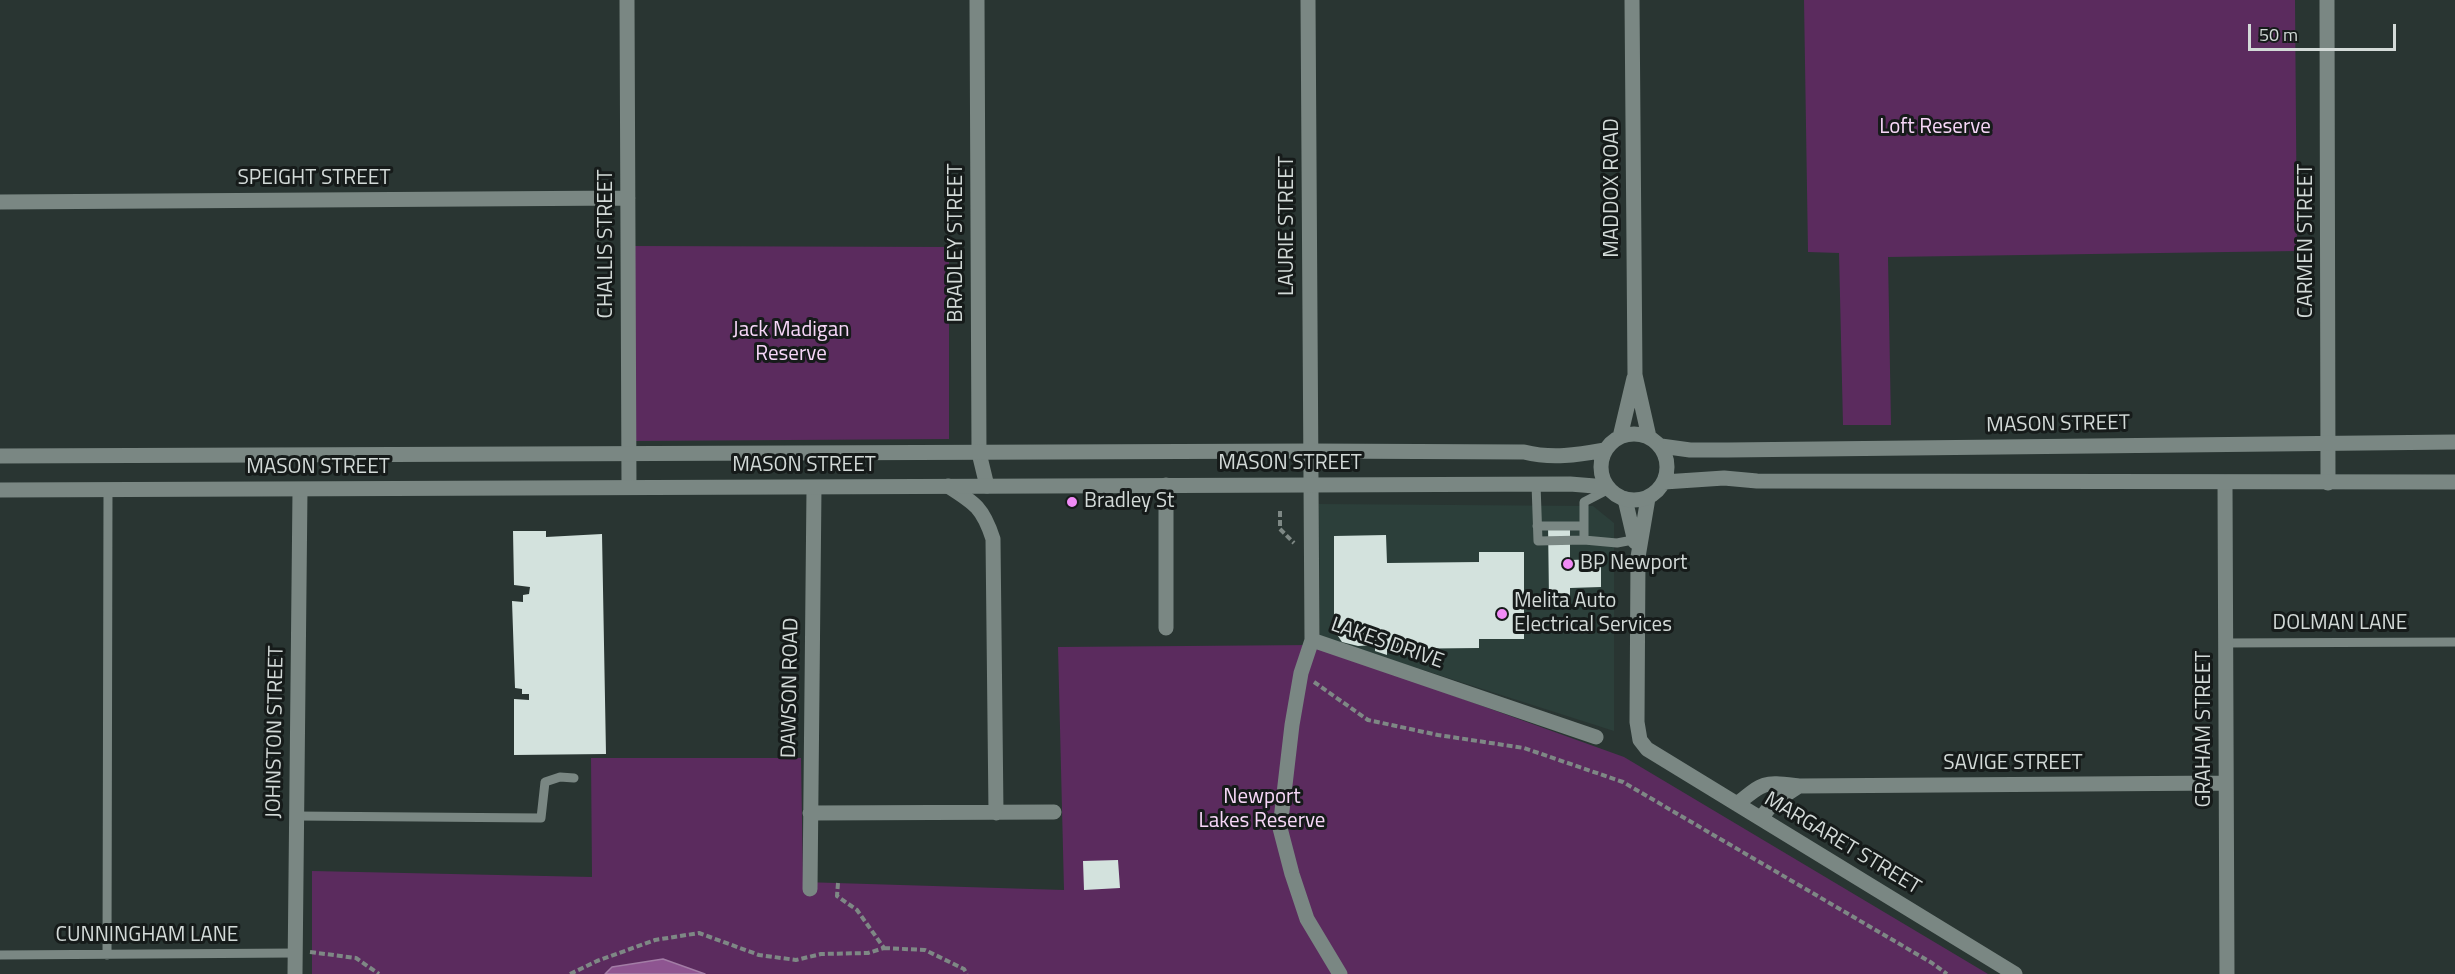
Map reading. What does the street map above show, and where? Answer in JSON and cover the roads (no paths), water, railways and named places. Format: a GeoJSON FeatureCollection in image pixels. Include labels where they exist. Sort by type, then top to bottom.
{"type":"FeatureCollection","features":[{"type":"Feature","properties":{"kind":"street","name":"CHALLIS STREET"},"geometry":{"type":"LineString","coordinates":[[627,0],[629,487]]}},
{"type":"Feature","properties":{"kind":"street","name":"BRADLEY STREET"},"geometry":{"type":"LineString","coordinates":[[977,0],[979,453],[987,486]]}},
{"type":"Feature","properties":{"kind":"street","name":"LAURIE STREET"},"geometry":{"type":"LineString","coordinates":[[1308,0],[1310,485]]}},
{"type":"Feature","properties":{"kind":"street","name":"MADDOX ROAD"},"geometry":{"type":"LineString","coordinates":[[1620,437],[1635,375],[1632,0]]}},
{"type":"Feature","properties":{"kind":"street","name":"CARMEN STREET"},"geometry":{"type":"LineString","coordinates":[[2326,0],[2328,483]]}},
{"type":"Feature","properties":{"kind":"street","name":"SPEIGHT STREET"},"geometry":{"type":"LineString","coordinates":[[0,202],[628,198]]}},
{"type":"Feature","properties":{"kind":"street","name":"MADDOX ROAD"},"geometry":{"type":"LineString","coordinates":[[1635,375],[1655,441]]}},
{"type":"Feature","properties":{"kind":"street"},"geometry":{"type":"LineString","coordinates":[[1630,434],[1655,441],[1668,464],[1664,483],[1648,498],[1625,499],[1608,488],[1601,469],[1605,450],[1620,437],[1630,434]]}},
{"type":"Feature","properties":{"kind":"street","name":"MASON STREET"},"geometry":{"type":"LineString","coordinates":[[1655,441],[1690,450],[2455,442]]}},
{"type":"Feature","properties":{"kind":"street","name":"MASON STREET"},"geometry":{"type":"LineString","coordinates":[[0,456],[1311,451],[1524,452],[1551,456],[1605,450]]}},
{"type":"Feature","properties":{"kind":"street"},"geometry":{"type":"LineString","coordinates":[[1664,483],[1724,478],[1769,482],[2455,482]]}},
{"type":"Feature","properties":{"kind":"street","name":"GRAHAM STREET"},"geometry":{"type":"LineString","coordinates":[[2225,483],[2227,974]]}},
{"type":"Feature","properties":{"kind":"street","name":"MASON STREET"},"geometry":{"type":"LineString","coordinates":[[0,490],[1536,484],[1608,488]]}},
{"type":"Feature","properties":{"kind":"street"},"geometry":{"type":"LineString","coordinates":[[1166,485],[1166,628]]}},
{"type":"Feature","properties":{"kind":"street","name":"LAKES DRIVE"},"geometry":{"type":"LineString","coordinates":[[1310,485],[1312,640],[1596,737]]}},
{"type":"Feature","properties":{"kind":"street"},"geometry":{"type":"LineString","coordinates":[[948,486],[973,501],[986,519],[993,539],[996,813]]}},
{"type":"Feature","properties":{"kind":"street","name":"DAWSON ROAD"},"geometry":{"type":"LineString","coordinates":[[810,889],[814,488]]}},
{"type":"Feature","properties":{"kind":"street","name":"JOHNSTON STREET"},"geometry":{"type":"LineString","coordinates":[[295,974],[300,490]]}},
{"type":"Feature","properties":{"kind":"street"},"geometry":{"type":"LineString","coordinates":[[1637,539],[1648,498]]}},
{"type":"Feature","properties":{"kind":"street"},"geometry":{"type":"LineString","coordinates":[[1625,499],[1637,539]]}},
{"type":"Feature","properties":{"kind":"street","name":"MARGARET STREET"},"geometry":{"type":"LineString","coordinates":[[1637,539],[1637,722],[1640,740],[1647,749],[2015,974]]}},
{"type":"Feature","properties":{"kind":"street"},"geometry":{"type":"LineString","coordinates":[[1312,640],[1302,673],[1292,725],[1280,828],[1292,874],[1308,919],[1340,974]]}},
{"type":"Feature","properties":{"kind":"street","name":"SAVIGE STREET"},"geometry":{"type":"LineString","coordinates":[[1737,804],[1756,788],[1770,782],[1799,786],[2226,783]]}},
{"type":"Feature","properties":{"kind":"street"},"geometry":{"type":"LineString","coordinates":[[1761,818],[1773,803],[1799,786]]}},
{"type":"Feature","properties":{"kind":"street"},"geometry":{"type":"LineString","coordinates":[[810,813],[1054,812]]}},
{"type":"Feature","properties":{"kind":"lane"},"geometry":{"type":"LineString","coordinates":[[1536,484],[1538,541],[1584,540],[1617,543],[1637,539]]}},
{"type":"Feature","properties":{"kind":"lane"},"geometry":{"type":"LineString","coordinates":[[1584,540],[1584,502],[1608,488]]}},
{"type":"Feature","properties":{"kind":"lane"},"geometry":{"type":"LineString","coordinates":[[107,955],[108,490]]}},
{"type":"Feature","properties":{"kind":"lane"},"geometry":{"type":"LineString","coordinates":[[1537,526],[1584,526]]}},
{"type":"Feature","properties":{"kind":"lane","name":"DOLMAN LANE"},"geometry":{"type":"LineString","coordinates":[[2225,643],[2455,642]]}},
{"type":"Feature","properties":{"kind":"lane"},"geometry":{"type":"LineString","coordinates":[[296,816],[541,818],[545,782],[560,777],[574,778]]}},
{"type":"Feature","properties":{"kind":"lane","name":"CUNNINGHAM LANE"},"geometry":{"type":"LineString","coordinates":[[0,955],[295,953]]}},
{"type":"Feature","properties":{"kind":"place","name":"Bradley St"},"geometry":{"type":"Point","coordinates":[1072,502]}},
{"type":"Feature","properties":{"kind":"place","name":"BP Newport"},"geometry":{"type":"Point","coordinates":[1568,564]}},
{"type":"Feature","properties":{"kind":"place","name":"Melita Auto Electrical Services"},"geometry":{"type":"Point","coordinates":[1502,614]}},
{"type":"Feature","properties":{"kind":"park label","name":"Loft Reserve"},"geometry":{"type":"Point","coordinates":[1935,128]}},
{"type":"Feature","properties":{"kind":"park label","name":"Jack Madigan Reserve"},"geometry":{"type":"Point","coordinates":[791,343]}},
{"type":"Feature","properties":{"kind":"park label","name":"Newport Lakes Reserve"},"geometry":{"type":"Point","coordinates":[1262,810]}}]}
